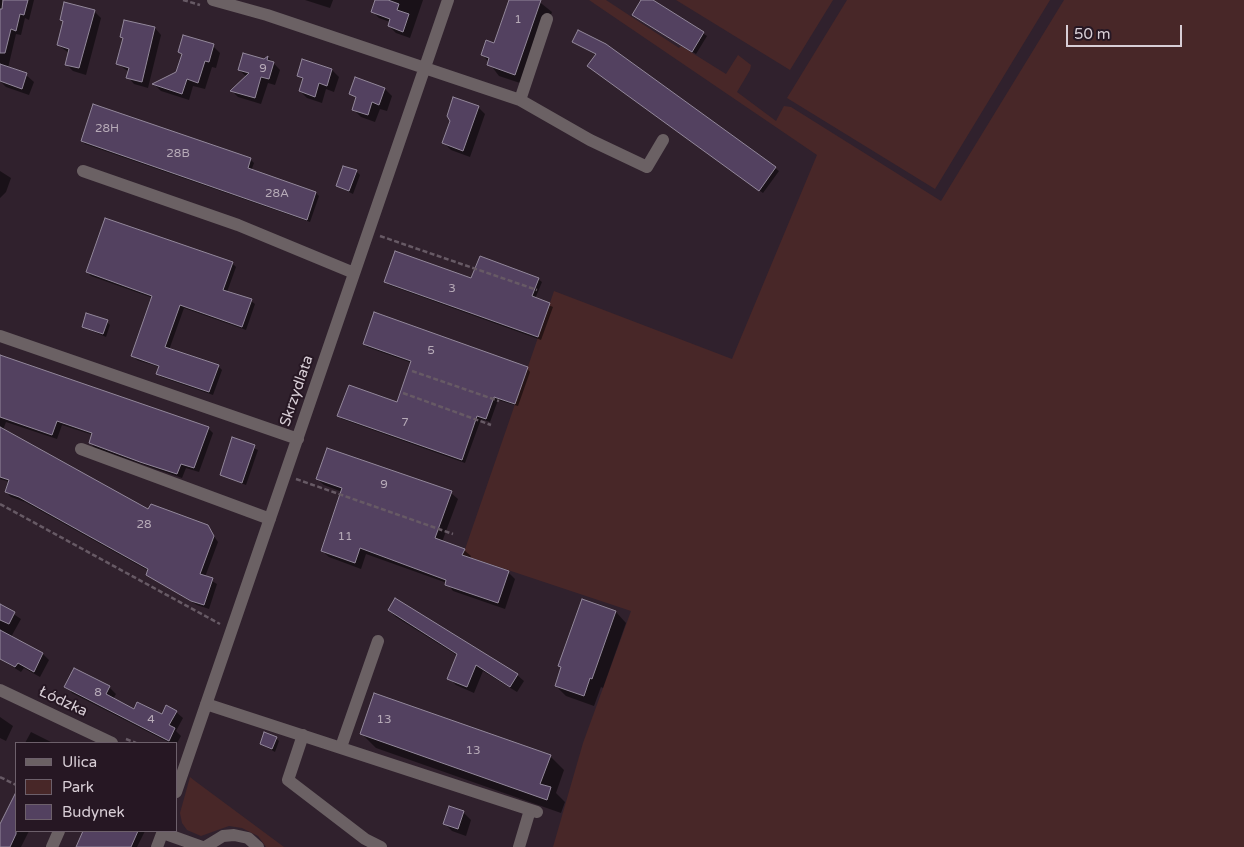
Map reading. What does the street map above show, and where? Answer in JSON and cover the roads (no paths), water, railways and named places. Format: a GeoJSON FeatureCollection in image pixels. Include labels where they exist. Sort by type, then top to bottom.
{"type":"FeatureCollection","features":[{"type":"Feature","properties":{"kind":"street"},"geometry":{"type":"LineString","coordinates":[[213,0],[520,100],[590,140],[647,167],[663,140]]}},
{"type":"Feature","properties":{"kind":"street","name":"Skrzydlata"},"geometry":{"type":"LineString","coordinates":[[180,771],[232,630],[448,0]]}},
{"type":"Feature","properties":{"kind":"street"},"geometry":{"type":"LineString","coordinates":[[520,100],[547,19]]}},
{"type":"Feature","properties":{"kind":"street"},"geometry":{"type":"LineString","coordinates":[[83,171],[238,225],[354,273]]}},
{"type":"Feature","properties":{"kind":"street"},"geometry":{"type":"LineString","coordinates":[[0,336],[298,439]]}},
{"type":"Feature","properties":{"kind":"street"},"geometry":{"type":"LineString","coordinates":[[81,449],[270,519]]}},
{"type":"Feature","properties":{"kind":"street"},"geometry":{"type":"LineString","coordinates":[[341,747],[378,641]]}},
{"type":"Feature","properties":{"kind":"street","name":"Łódzka"},"geometry":{"type":"LineString","coordinates":[[0,690],[96,740]]}},
{"type":"Feature","properties":{"kind":"street"},"geometry":{"type":"LineString","coordinates":[[206,704],[534,811],[519,847]]}},
{"type":"Feature","properties":{"kind":"street"},"geometry":{"type":"LineString","coordinates":[[303,735],[288,780],[366,839],[381,847]]}},
{"type":"Feature","properties":{"kind":"street"},"geometry":{"type":"LineString","coordinates":[[52,847],[59,832]]}},
{"type":"Feature","properties":{"kind":"street"},"geometry":{"type":"LineString","coordinates":[[158,847],[163,832],[182,843],[203,847],[223,836],[234,835],[248,838],[258,847]]}}]}
